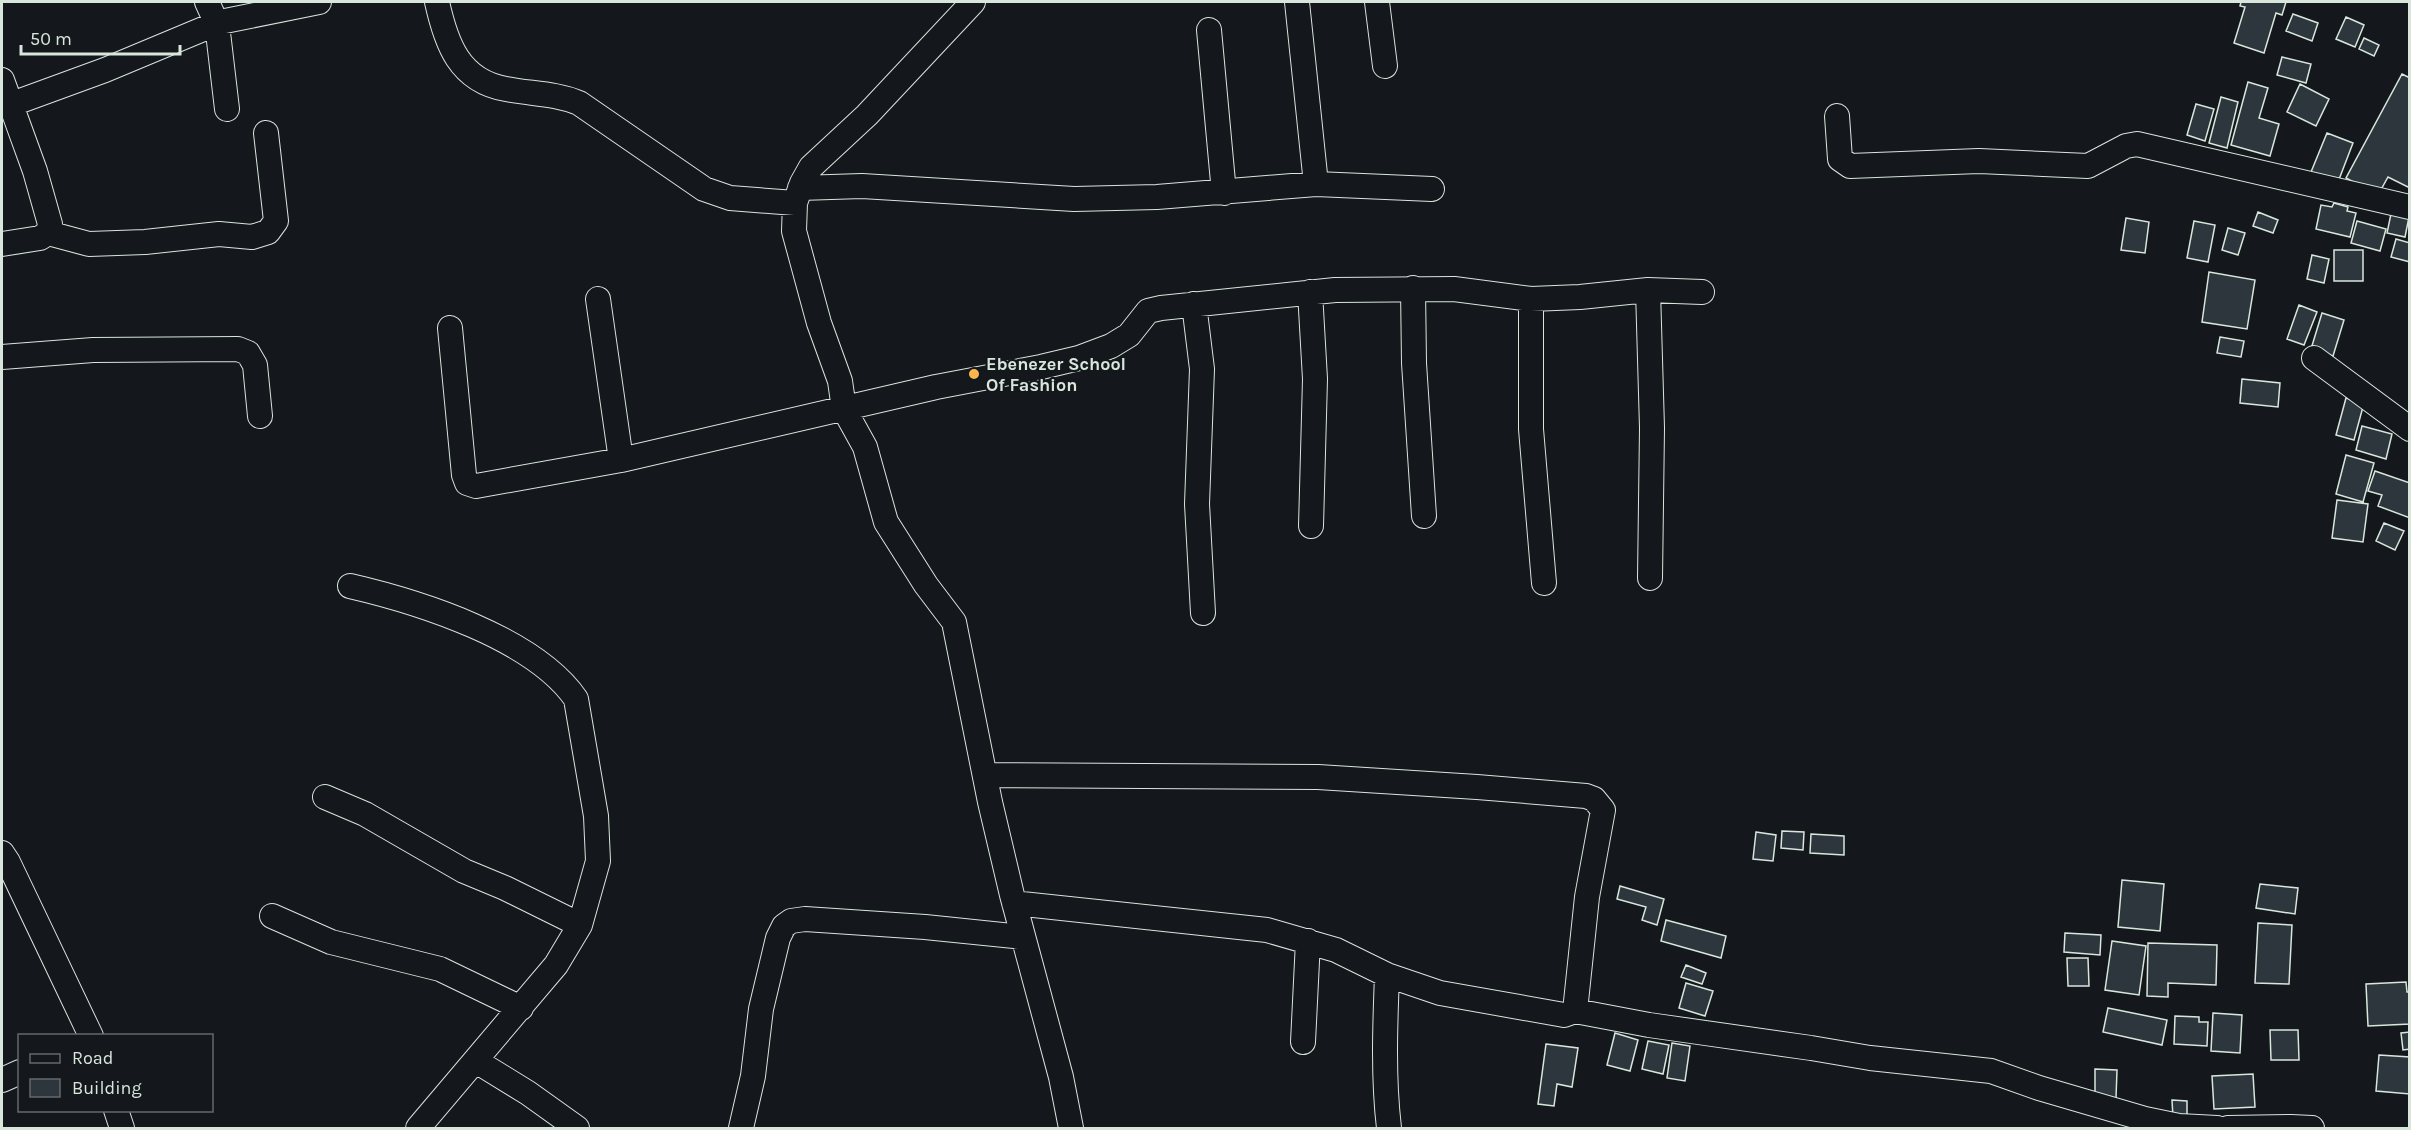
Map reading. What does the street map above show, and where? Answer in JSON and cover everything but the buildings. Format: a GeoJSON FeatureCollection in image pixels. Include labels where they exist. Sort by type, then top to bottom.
{"type":"FeatureCollection","features":[{"type":"Feature","properties":{"kind":"street"},"geometry":{"type":"LineString","coordinates":[[207,2],[217,24],[227,109]]}},
{"type":"Feature","properties":{"kind":"street"},"geometry":{"type":"LineString","coordinates":[[12,104],[235,18],[319,2]]}},
{"type":"Feature","properties":{"kind":"street"},"geometry":{"type":"LineString","coordinates":[[437,2],[443,28],[453,51],[472,75],[504,89],[560,95],[579,103],[704,189],[730,198],[797,196],[862,186],[1074,199],[1224,193],[1316,184],[1432,189]]}},
{"type":"Feature","properties":{"kind":"street"},"geometry":{"type":"LineString","coordinates":[[972,2],[867,115],[811,167],[797,196],[794,231],[819,323],[840,381],[844,409],[865,447],[886,522],[926,585],[954,622],[1014,903],[1060,1077],[1071,1128]]}},
{"type":"Feature","properties":{"kind":"street"},"geometry":{"type":"LineString","coordinates":[[1297,2],[1316,184]]}},
{"type":"Feature","properties":{"kind":"street"},"geometry":{"type":"LineString","coordinates":[[1377,2],[1385,66]]}},
{"type":"Feature","properties":{"kind":"street"},"geometry":{"type":"LineString","coordinates":[[1209,30],[1224,193]]}},
{"type":"Feature","properties":{"kind":"street"},"geometry":{"type":"LineString","coordinates":[[2,80],[35,171],[50,224],[48,233],[40,238],[2,244]]}},
{"type":"Feature","properties":{"kind":"street"},"geometry":{"type":"LineString","coordinates":[[1837,116],[1840,159],[1850,166],[1979,161],[2088,166],[2126,146],[2137,144],[2409,207]]}},
{"type":"Feature","properties":{"kind":"street"},"geometry":{"type":"LineString","coordinates":[[48,233],[89,244],[145,242],[219,234],[252,237],[268,232],[276,221],[266,133]]}},
{"type":"Feature","properties":{"kind":"street"},"geometry":{"type":"LineString","coordinates":[[1413,288],[1414,363],[1424,516]]}},
{"type":"Feature","properties":{"kind":"street"},"geometry":{"type":"LineString","coordinates":[[450,328],[464,475],[467,483],[476,486],[621,460],[936,387],[1041,368],[1079,358],[1111,346],[1129,335],[1148,310],[1310,292],[1413,288],[1454,289],[1531,299],[1648,291],[1702,292]]}},
{"type":"Feature","properties":{"kind":"street"},"geometry":{"type":"LineString","coordinates":[[1648,291],[1652,428],[1650,578]]}},
{"type":"Feature","properties":{"kind":"street"},"geometry":{"type":"LineString","coordinates":[[1310,292],[1316,380],[1311,526]]}},
{"type":"Feature","properties":{"kind":"street"},"geometry":{"type":"LineString","coordinates":[[597,299],[621,460]]}},
{"type":"Feature","properties":{"kind":"street"},"geometry":{"type":"LineString","coordinates":[[1531,299],[1531,429],[1544,583]]}},
{"type":"Feature","properties":{"kind":"street"},"geometry":{"type":"LineString","coordinates":[[1194,304],[1202,369],[1197,504],[1203,613]]}},
{"type":"Feature","properties":{"kind":"street"},"geometry":{"type":"LineString","coordinates":[[2,357],[93,350],[238,349],[248,353],[255,365],[260,416]]}},
{"type":"Feature","properties":{"kind":"street"},"geometry":{"type":"LineString","coordinates":[[2314,358],[2409,429]]}},
{"type":"Feature","properties":{"kind":"street"},"geometry":{"type":"LineString","coordinates":[[350,586],[400,597],[483,630],[512,645],[552,672],[566,685],[576,699],[596,816],[598,861],[580,925],[556,965],[418,1128]]}},
{"type":"Feature","properties":{"kind":"street"},"geometry":{"type":"LineString","coordinates":[[986,776],[1318,777],[1477,787],[1586,796],[1594,799],[1603,810],[1587,897],[1575,1011]]}},
{"type":"Feature","properties":{"kind":"street"},"geometry":{"type":"LineString","coordinates":[[325,797],[365,814],[464,872],[506,888],[580,925]]}},
{"type":"Feature","properties":{"kind":"street"},"geometry":{"type":"LineString","coordinates":[[2,853],[91,1034]]}},
{"type":"Feature","properties":{"kind":"street"},"geometry":{"type":"LineString","coordinates":[[1014,903],[1268,930],[1336,950],[1387,975],[1440,993],[1564,1015],[1575,1011],[1649,1025],[1811,1048],[1870,1059],[1991,1071],[2039,1088],[2145,1119],[2179,1126],[2217,1128]]}},
{"type":"Feature","properties":{"kind":"street"},"geometry":{"type":"LineString","coordinates":[[272,916],[331,942],[440,969],[521,1008]]}},
{"type":"Feature","properties":{"kind":"street"},"geometry":{"type":"LineString","coordinates":[[741,1128],[753,1076],[763,999],[778,938],[784,926],[791,921],[805,919],[903,925],[1023,937]]}},
{"type":"Feature","properties":{"kind":"street"},"geometry":{"type":"LineString","coordinates":[[1303,1042],[1308,941]]}},
{"type":"Feature","properties":{"kind":"street"},"geometry":{"type":"LineString","coordinates":[[1387,975],[1384,1029],[1389,1128]]}},
{"type":"Feature","properties":{"kind":"street"},"geometry":{"type":"LineString","coordinates":[[476,1061],[528,1093],[578,1128]]}},
{"type":"Feature","properties":{"kind":"street"},"geometry":{"type":"LineString","coordinates":[[2,1080],[18,1073]]}},
{"type":"Feature","properties":{"kind":"street"},"geometry":{"type":"LineString","coordinates":[[117,1112],[122,1128]]}},
{"type":"Feature","properties":{"kind":"street"},"geometry":{"type":"LineString","coordinates":[[2228,1128],[2291,1126],[2312,1128]]}},
{"type":"Feature","properties":{"kind":"place","name":"Ebenezer School Of Fashion"},"geometry":{"type":"Point","coordinates":[974,374]}}]}
